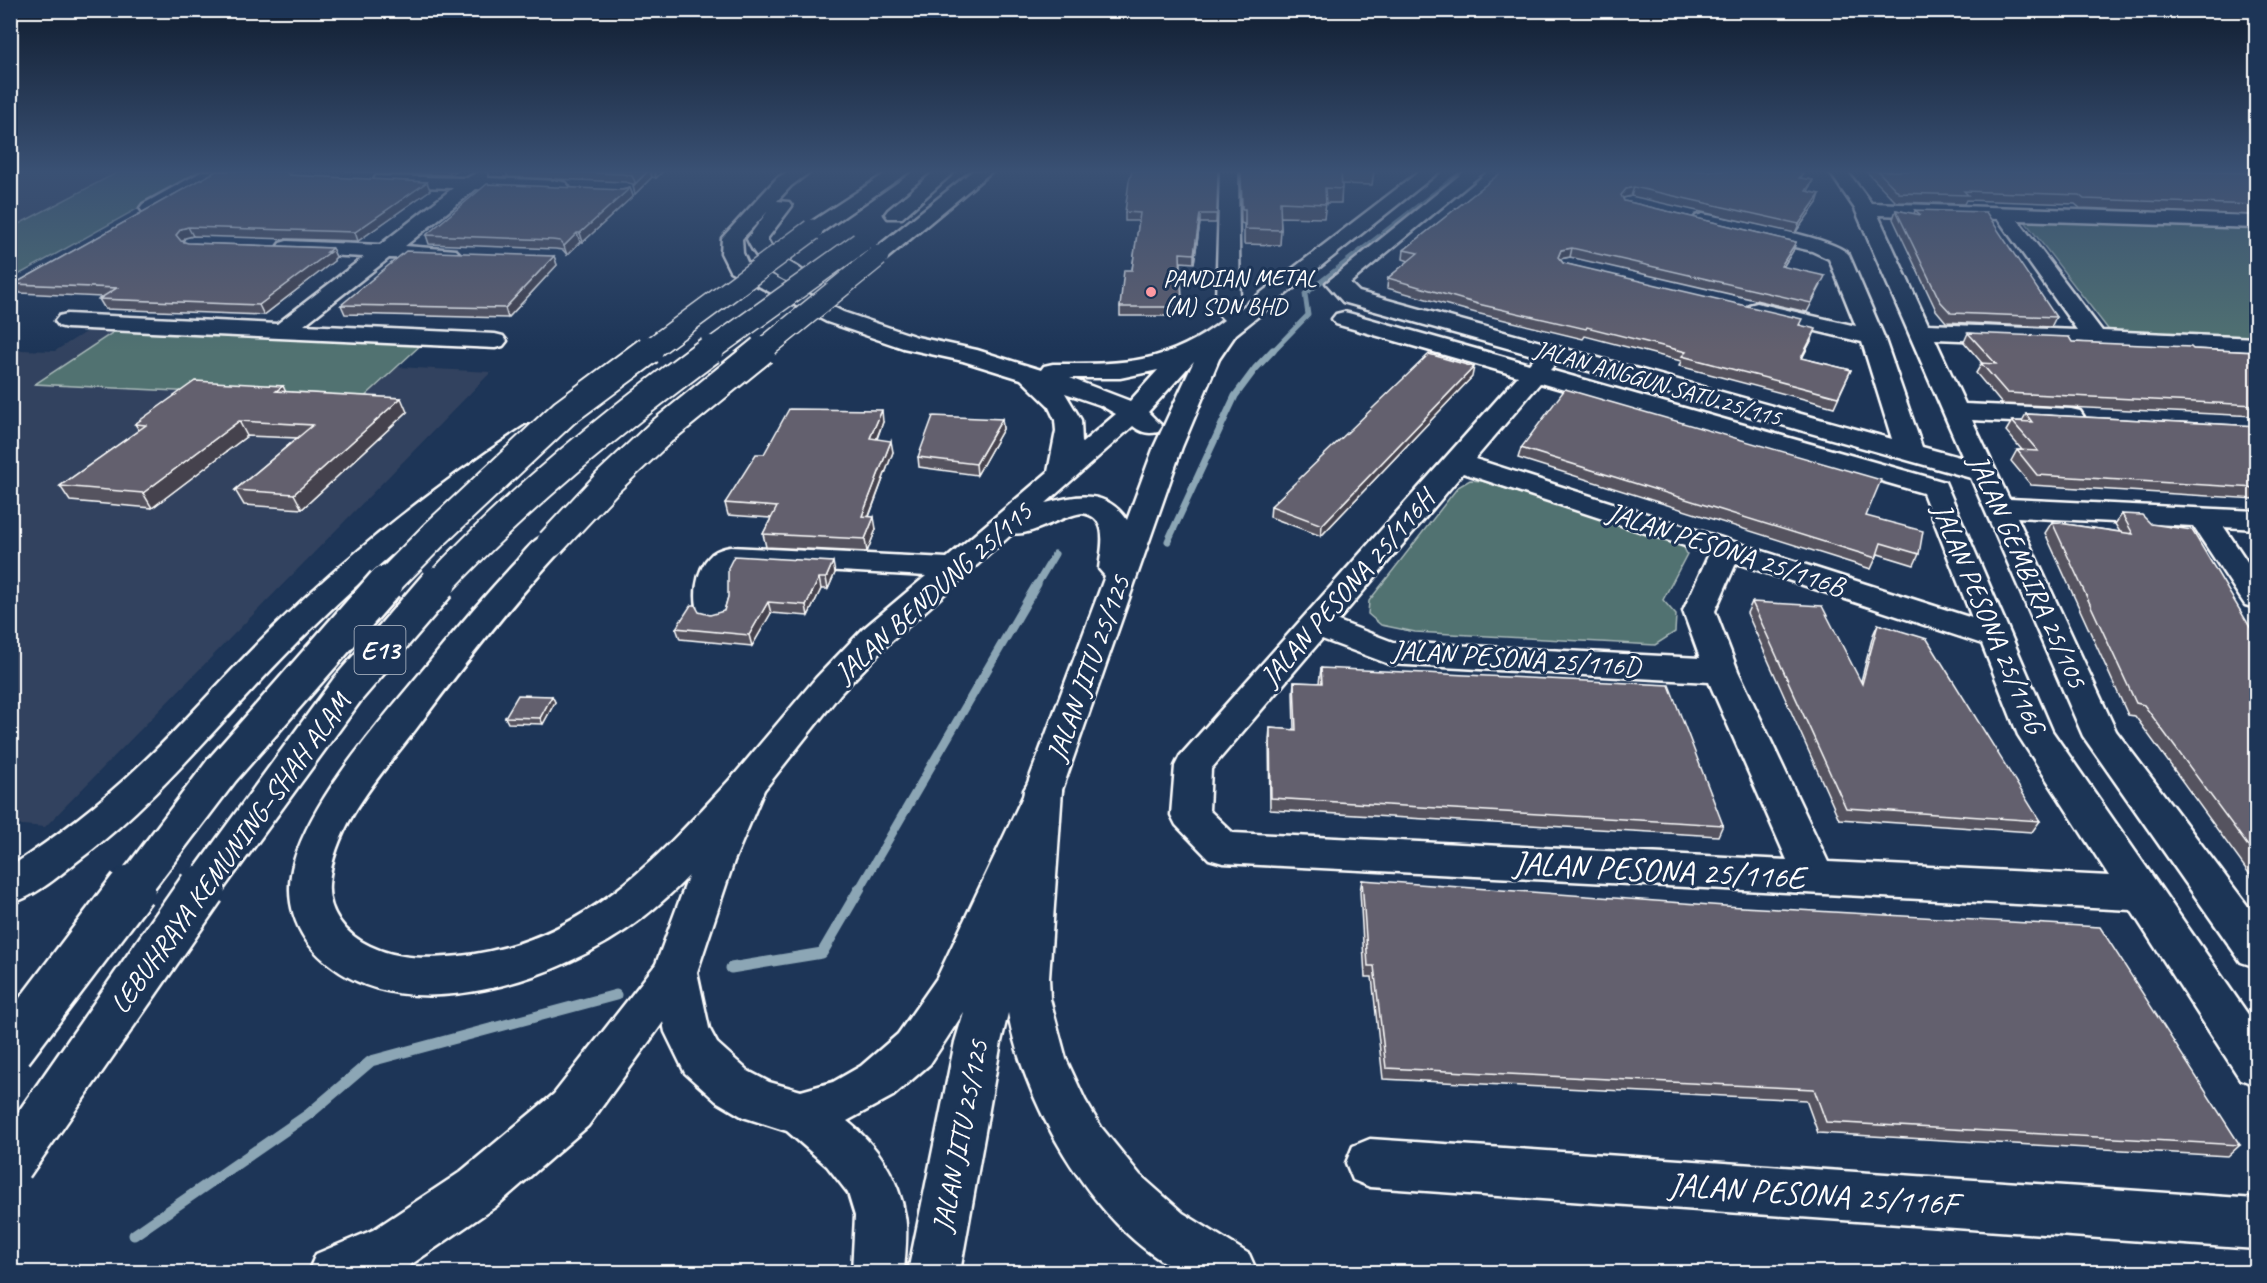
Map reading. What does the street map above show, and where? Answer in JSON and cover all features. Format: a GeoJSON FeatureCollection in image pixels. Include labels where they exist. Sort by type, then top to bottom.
{"type":"FeatureCollection","features":[{"type":"Feature","properties":{"kind":"main road"},"geometry":{"type":"LineString","coordinates":[[282,331],[411,231]]}},
{"type":"Feature","properties":{"kind":"main road"},"geometry":{"type":"LineString","coordinates":[[739,231],[732,238],[732,253],[738,266],[835,317],[910,343],[968,355],[1110,400],[1133,413],[1168,447]]}},
{"type":"Feature","properties":{"kind":"main road","name":"LEBUHRAYA KEMUNING–SHAH ALAM"},"geometry":{"type":"LineString","coordinates":[[10,1049],[222,770],[373,597],[435,534],[564,413],[811,231]]}},
{"type":"Feature","properties":{"kind":"main road","name":"E13"},"geometry":{"type":"LineString","coordinates":[[869,249],[887,231]]}},
{"type":"Feature","properties":{"kind":"main road"},"geometry":{"type":"LineString","coordinates":[[748,784],[659,880],[627,907],[591,931],[548,951],[482,971],[440,977],[387,972],[359,962],[334,945],[317,924],[310,905],[309,886],[314,860],[323,834],[363,771],[461,643],[507,589],[607,483],[662,432],[869,249],[895,231]]}},
{"type":"Feature","properties":{"kind":"main road"},"geometry":{"type":"LineString","coordinates":[[1228,231],[1227,301],[1229,314],[1234,324]]}},
{"type":"Feature","properties":{"kind":"main road","name":"JALAN JITU 25/125"},"geometry":{"type":"LineString","coordinates":[[934,1272],[978,1042],[1043,790],[1168,447],[1207,359],[1234,324],[1354,231]]}},
{"type":"Feature","properties":{"kind":"main road","name":"JALAN ANGGUN SATU 25/115"},"geometry":{"type":"LineString","coordinates":[[1402,231],[1337,283],[1352,297],[1543,363],[1984,473]]}},
{"type":"Feature","properties":{"kind":"main road"},"geometry":{"type":"LineString","coordinates":[[1750,231],[1819,246],[1838,255],[1872,337],[1910,453]]}},
{"type":"Feature","properties":{"kind":"main road","name":"JALAN GEMBIRA 25/105"},"geometry":{"type":"LineString","coordinates":[[1875,231],[2101,736],[2256,949]]}},
{"type":"Feature","properties":{"kind":"main road"},"geometry":{"type":"LineString","coordinates":[[2016,231],[2095,339]]}},
{"type":"Feature","properties":{"kind":"main road"},"geometry":{"type":"LineString","coordinates":[[272,247],[464,254]]}},
{"type":"Feature","properties":{"kind":"main road","name":"LEBUHRAYA KEMUNING–SHAH ALAM"},"geometry":{"type":"LineString","coordinates":[[10,1164],[180,919],[276,787],[360,673],[428,596],[490,532],[639,402],[715,345],[869,249]]}},
{"type":"Feature","properties":{"kind":"main road"},"geometry":{"type":"LineString","coordinates":[[1737,305],[1872,337]]}},
{"type":"Feature","properties":{"kind":"main road"},"geometry":{"type":"LineString","coordinates":[[1344,319],[1543,363]]}},
{"type":"Feature","properties":{"kind":"main road"},"geometry":{"type":"LineString","coordinates":[[67,321],[495,340]]}},
{"type":"Feature","properties":{"kind":"main road","name":"JALAN BENDUNG 25/115"},"geometry":{"type":"LineString","coordinates":[[675,972],[714,861],[748,784],[828,686],[875,637],[1133,413],[1183,357],[1234,324]]}},
{"type":"Feature","properties":{"kind":"main road"},"geometry":{"type":"LineString","coordinates":[[1920,331],[2256,345]]}},
{"type":"Feature","properties":{"kind":"main road"},"geometry":{"type":"LineString","coordinates":[[1018,371],[1120,371],[1183,357]]}},
{"type":"Feature","properties":{"kind":"main road","name":"JALAN PESONA 25/116H"},"geometry":{"type":"LineString","coordinates":[[1190,815],[1193,766],[1543,363]]}},
{"type":"Feature","properties":{"kind":"main road","name":"JALAN PESONA 25/116G"},"geometry":{"type":"LineString","coordinates":[[1543,363],[1935,488],[2036,735],[2256,1064]]}},
{"type":"Feature","properties":{"kind":"main road"},"geometry":{"type":"LineString","coordinates":[[1018,371],[1047,388],[1068,414],[1071,429],[1070,445],[1061,475]]}},
{"type":"Feature","properties":{"kind":"main road"},"geometry":{"type":"LineString","coordinates":[[1956,411],[2095,418]]}},
{"type":"Feature","properties":{"kind":"main road"},"geometry":{"type":"LineString","coordinates":[[10,888],[102,820],[152,775],[284,636],[382,545],[474,472],[564,413]]}},
{"type":"Feature","properties":{"kind":"main road","name":"JALAN PESONA 25/116B"},"geometry":{"type":"LineString","coordinates":[[1457,462],[1996,637]]}},
{"type":"Feature","properties":{"kind":"main road"},"geometry":{"type":"LineString","coordinates":[[714,614],[711,587],[722,560],[730,556],[962,560],[1048,511],[1067,505],[1095,507],[1107,513],[1115,523],[1117,532],[1111,607]]}},
{"type":"Feature","properties":{"kind":"main road"},"geometry":{"type":"LineString","coordinates":[[1999,507],[2256,520]]}},
{"type":"Feature","properties":{"kind":"main road"},"geometry":{"type":"LineString","coordinates":[[2203,518],[2256,598]]}},
{"type":"Feature","properties":{"kind":"main road"},"geometry":{"type":"LineString","coordinates":[[1726,549],[1700,611],[1721,671],[1815,877]]}},
{"type":"Feature","properties":{"kind":"main road","name":"JALAN PESONA 25/116D"},"geometry":{"type":"LineString","coordinates":[[1316,624],[1389,653],[1721,671]]}},
{"type":"Feature","properties":{"kind":"main road"},"geometry":{"type":"LineString","coordinates":[[801,1113],[843,1101],[877,1081],[914,1049],[953,991],[1043,790]]}},
{"type":"Feature","properties":{"kind":"main road"},"geometry":{"type":"LineString","coordinates":[[1043,790],[1029,944],[1028,998],[1042,1052],[1064,1112],[1105,1174],[1146,1216],[1185,1245],[1231,1272]]}},
{"type":"Feature","properties":{"kind":"main road","name":"JALAN PESONA 25/116E"},"geometry":{"type":"LineString","coordinates":[[1190,815],[1223,848],[2141,894]]}},
{"type":"Feature","properties":{"kind":"main road"},"geometry":{"type":"LineString","coordinates":[[675,972],[687,1032],[701,1058],[732,1086],[760,1101],[801,1113],[844,1149],[869,1180],[880,1216],[878,1272]]}},
{"type":"Feature","properties":{"kind":"main road"},"geometry":{"type":"LineString","coordinates":[[334,1272],[391,1248],[477,1190],[571,1110],[675,972]]}},
{"type":"Feature","properties":{"kind":"main road","name":"JALAN PESONA 25/116F"},"geometry":{"type":"LineString","coordinates":[[1370,1163],[2256,1224]]}},
{"type":"Feature","properties":{"kind":"shaded area"},"geometry":{"type":"Polygon","coordinates":[[[92,328],[118,329],[36,384],[361,400],[397,367],[491,372],[45,827],[11,824],[11,354],[18,350],[55,351],[92,328]]]}},
{"type":"Feature","properties":{"kind":"green space"},"geometry":{"type":"Polygon","coordinates":[[[11,231],[97,231],[11,279],[11,231]]]}},
{"type":"Feature","properties":{"kind":"green space"},"geometry":{"type":"Polygon","coordinates":[[[2032,231],[2256,231],[2256,339],[2111,333],[2032,231]]]}},
{"type":"Feature","properties":{"kind":"green space"},"geometry":{"type":"Polygon","coordinates":[[[118,329],[423,343],[361,400],[35,384],[118,329]]]}},
{"type":"Feature","properties":{"kind":"green space"},"geometry":{"type":"Polygon","coordinates":[[[1470,480],[1482,481],[1683,546],[1687,554],[1663,600],[1676,615],[1675,632],[1655,645],[1415,632],[1381,625],[1368,614],[1369,601],[1458,487],[1470,480]]]}},
{"type":"Feature","properties":{"kind":"building"},"geometry":{"type":"Polygon","coordinates":[[[109,231],[179,231],[176,235],[181,241],[188,243],[332,248],[327,252],[330,252],[259,305],[99,299],[117,288],[14,284],[109,231]]]}},
{"type":"Feature","properties":{"kind":"building"},"geometry":{"type":"Polygon","coordinates":[[[431,231],[582,231],[564,246],[560,241],[552,240],[426,235],[431,231]]]}},
{"type":"Feature","properties":{"kind":"building"},"geometry":{"type":"Polygon","coordinates":[[[1137,231],[1197,231],[1194,254],[1180,253],[1182,307],[1120,307],[1124,270],[1132,270],[1137,231]]]}},
{"type":"Feature","properties":{"kind":"building"},"geometry":{"type":"Polygon","coordinates":[[[1428,231],[1749,231],[1796,242],[1781,266],[1825,276],[1811,303],[1572,248],[1561,250],[1558,257],[1563,263],[1802,319],[1799,325],[1816,329],[1801,358],[1851,370],[1838,397],[1682,356],[1686,352],[1587,327],[1586,329],[1478,304],[1388,278],[1418,253],[1404,250],[1428,231]]]}},
{"type":"Feature","properties":{"kind":"building"},"geometry":{"type":"Polygon","coordinates":[[[1906,231],[1999,231],[2056,317],[1951,313],[1940,301],[1906,231]]]}},
{"type":"Feature","properties":{"kind":"building"},"geometry":{"type":"Polygon","coordinates":[[[406,251],[554,256],[505,308],[341,305],[406,251]]]}},
{"type":"Feature","properties":{"kind":"building"},"geometry":{"type":"Polygon","coordinates":[[[1968,333],[2069,337],[2072,342],[2256,352],[2256,405],[2007,393],[1981,363],[1996,364],[1968,333]]]}},
{"type":"Feature","properties":{"kind":"building"},"geometry":{"type":"Polygon","coordinates":[[[1429,354],[1474,367],[1322,525],[1271,506],[1429,354]]]}},
{"type":"Feature","properties":{"kind":"building"},"geometry":{"type":"Polygon","coordinates":[[[195,381],[283,386],[276,391],[401,398],[294,494],[235,490],[313,425],[239,421],[143,493],[60,486],[146,425],[135,424],[195,381]]]}},
{"type":"Feature","properties":{"kind":"building"},"geometry":{"type":"Polygon","coordinates":[[[1565,389],[1881,480],[1866,516],[1923,531],[1919,554],[1881,543],[1876,558],[1521,448],[1565,389]]]}},
{"type":"Feature","properties":{"kind":"building"},"geometry":{"type":"Polygon","coordinates":[[[789,409],[882,410],[870,438],[891,441],[862,516],[874,517],[865,539],[763,534],[777,507],[725,503],[756,454],[764,454],[789,409]]]}},
{"type":"Feature","properties":{"kind":"building"},"geometry":{"type":"Polygon","coordinates":[[[2026,414],[2256,426],[2256,488],[2037,475],[2017,450],[2038,451],[2012,421],[2032,422],[2026,414]]]}},
{"type":"Feature","properties":{"kind":"building"},"geometry":{"type":"Polygon","coordinates":[[[933,416],[1002,419],[976,464],[918,457],[933,416]]]}},
{"type":"Feature","properties":{"kind":"building"},"geometry":{"type":"Polygon","coordinates":[[[2122,514],[2142,515],[2151,524],[2192,530],[2256,637],[2256,857],[2144,705],[2136,703],[2052,522],[2133,534],[2122,514]]]}},
{"type":"Feature","properties":{"kind":"building"},"geometry":{"type":"Polygon","coordinates":[[[734,556],[833,562],[826,578],[819,578],[806,605],[768,602],[749,635],[676,628],[691,605],[695,605],[699,612],[710,615],[724,611],[728,597],[728,568],[734,556]]]}},
{"type":"Feature","properties":{"kind":"building"},"geometry":{"type":"Polygon","coordinates":[[[1752,602],[1822,606],[1862,684],[1878,624],[1927,639],[2040,821],[1846,808],[1752,602]]]}},
{"type":"Feature","properties":{"kind":"building"},"geometry":{"type":"Polygon","coordinates":[[[1321,668],[1669,685],[1723,825],[1271,798],[1270,728],[1296,730],[1294,682],[1322,683],[1321,668]]]}},
{"type":"Feature","properties":{"kind":"building"},"geometry":{"type":"Polygon","coordinates":[[[518,695],[552,696],[540,718],[505,717],[518,695]]]}},
{"type":"Feature","properties":{"kind":"building"},"geometry":{"type":"Polygon","coordinates":[[[1362,880],[1725,906],[2100,927],[2240,1145],[1826,1122],[1814,1089],[1386,1068],[1374,966],[1368,966],[1362,880]]]}},
{"type":"Feature","properties":{"kind":"waterway"},"geometry":{"type":"LineString","coordinates":[[1272,352],[1308,315],[1305,294],[1386,231]]}},
{"type":"Feature","properties":{"kind":"waterway"},"geometry":{"type":"LineString","coordinates":[[1168,541],[1235,396],[1273,350]]}},
{"type":"Feature","properties":{"kind":"waterway"},"geometry":{"type":"LineString","coordinates":[[1036,586],[1055,554]]}},
{"type":"Feature","properties":{"kind":"waterway"},"geometry":{"type":"LineString","coordinates":[[859,890],[1037,584]]}},
{"type":"Feature","properties":{"kind":"waterway"},"geometry":{"type":"LineString","coordinates":[[731,968],[822,953],[860,888]]}},
{"type":"Feature","properties":{"kind":"waterway"},"geometry":{"type":"LineString","coordinates":[[134,1235],[309,1114],[371,1061],[616,995]]}},
{"type":"Feature","properties":{"kind":"place","name":"PANDIAN METAL (M) SDN BHD"},"geometry":{"type":"Point","coordinates":[1151,292]}}]}
